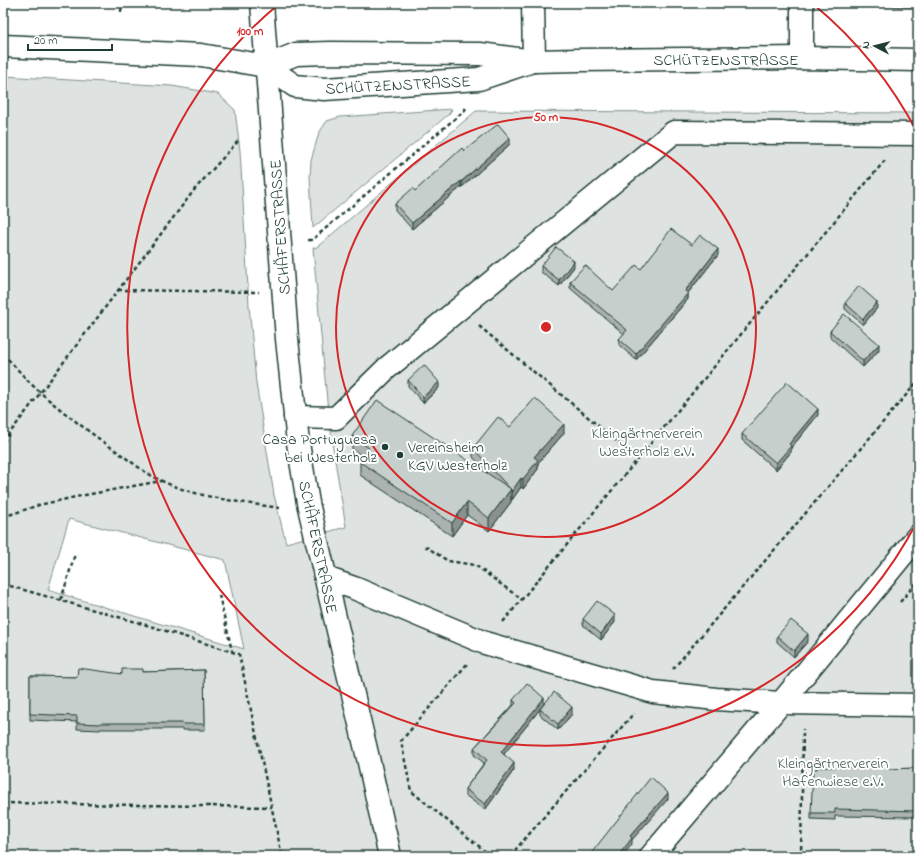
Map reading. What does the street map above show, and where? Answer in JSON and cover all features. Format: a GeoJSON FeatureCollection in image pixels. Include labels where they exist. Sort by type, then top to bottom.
{"type":"FeatureCollection","features":[{"type":"Feature","properties":{"kind":"street","name":"SCHÄFERSTRASSE"},"geometry":{"type":"LineString","coordinates":[[262,3],[274,154],[286,339],[295,417],[308,503],[390,856]]}},
{"type":"Feature","properties":{"kind":"street"},"geometry":{"type":"LineString","coordinates":[[533,3],[534,61]]}},
{"type":"Feature","properties":{"kind":"street"},"geometry":{"type":"LineString","coordinates":[[802,3],[802,58]]}},
{"type":"Feature","properties":{"kind":"street","name":"SCHÜTZENSTRASSE"},"geometry":{"type":"LineString","coordinates":[[3,46],[201,56],[266,66],[296,86],[324,89],[479,79],[534,61]]}},
{"type":"Feature","properties":{"kind":"street","name":"SCHÜTZENSTRASSE"},"geometry":{"type":"LineString","coordinates":[[266,66],[296,54],[330,53],[480,54],[534,61],[802,58],[918,60]]}},
{"type":"Feature","properties":{"kind":"street"},"geometry":{"type":"LineString","coordinates":[[295,417],[336,418],[387,368],[674,132],[913,134]]}},
{"type":"Feature","properties":{"kind":"street"},"geometry":{"type":"LineString","coordinates":[[651,856],[781,703],[918,536]]}},
{"type":"Feature","properties":{"kind":"street"},"geometry":{"type":"LineString","coordinates":[[326,578],[354,588],[485,643],[653,692],[716,699],[781,703],[918,705]]}},
{"type":"Feature","properties":{"kind":"path"},"geometry":{"type":"LineString","coordinates":[[121,12],[122,3]]}},
{"type":"Feature","properties":{"kind":"path"},"geometry":{"type":"LineString","coordinates":[[308,240],[312,240],[465,110],[468,100]]}},
{"type":"Feature","properties":{"kind":"path"},"geometry":{"type":"LineString","coordinates":[[491,856],[412,791],[401,741],[913,134]]}},
{"type":"Feature","properties":{"kind":"path"},"geometry":{"type":"LineString","coordinates":[[3,442],[194,189],[239,140]]}},
{"type":"Feature","properties":{"kind":"path"},"geometry":{"type":"LineString","coordinates":[[117,290],[283,292]]}},
{"type":"Feature","properties":{"kind":"path"},"geometry":{"type":"LineString","coordinates":[[459,309],[638,459]]}},
{"type":"Feature","properties":{"kind":"path"},"geometry":{"type":"LineString","coordinates":[[3,354],[40,392],[84,428],[161,481],[204,496],[280,508]]}},
{"type":"Feature","properties":{"kind":"path"},"geometry":{"type":"LineString","coordinates":[[510,856],[653,692],[918,381]]}},
{"type":"Feature","properties":{"kind":"path"},"geometry":{"type":"LineString","coordinates":[[3,518],[39,505],[161,481]]}},
{"type":"Feature","properties":{"kind":"path"},"geometry":{"type":"LineString","coordinates":[[425,546],[448,562],[475,565],[522,599]]}},
{"type":"Feature","properties":{"kind":"path"},"geometry":{"type":"LineString","coordinates":[[61,600],[76,554]]}},
{"type":"Feature","properties":{"kind":"path"},"geometry":{"type":"LineString","coordinates":[[3,584],[150,626],[238,654],[282,856]]}},
{"type":"Feature","properties":{"kind":"path"},"geometry":{"type":"LineString","coordinates":[[219,595],[232,652]]}},
{"type":"Feature","properties":{"kind":"path"},"geometry":{"type":"LineString","coordinates":[[802,856],[803,703]]}},
{"type":"Feature","properties":{"kind":"path"},"geometry":{"type":"LineString","coordinates":[[3,804],[272,807]]}},
{"type":"Feature","properties":{"kind":"green space","name":"Kleingärtnerverein Westerholz e.V."},"geometry":{"type":"Polygon","coordinates":[[[3,76],[172,86],[218,94],[235,110],[240,151],[249,305],[256,383],[274,495],[286,543],[346,527],[327,401],[313,248],[317,247],[476,111],[918,113],[918,856],[3,856],[3,76]],[[69,519],[48,590],[244,649],[225,560],[69,519]]]}},
{"type":"Feature","properties":{"kind":"green space"},"geometry":{"type":"Polygon","coordinates":[[[452,109],[449,114],[313,228],[310,177],[311,160],[319,133],[327,121],[340,117],[452,109]]]}},
{"type":"Feature","properties":{"kind":"building"},"geometry":{"type":"Polygon","coordinates":[[[498,124],[510,138],[412,223],[395,204],[413,188],[415,191],[462,148],[464,151],[498,124]]]}},
{"type":"Feature","properties":{"kind":"building"},"geometry":{"type":"Polygon","coordinates":[[[671,229],[692,245],[700,235],[718,249],[685,291],[688,293],[636,354],[619,339],[627,330],[570,282],[585,265],[613,291],[636,265],[641,269],[671,229]]]}},
{"type":"Feature","properties":{"kind":"building"},"geometry":{"type":"Polygon","coordinates":[[[556,247],[574,261],[559,280],[541,266],[556,247]]]}},
{"type":"Feature","properties":{"kind":"building"},"geometry":{"type":"Polygon","coordinates":[[[859,286],[877,302],[863,319],[845,303],[859,286]]]}},
{"type":"Feature","properties":{"kind":"building"},"geometry":{"type":"Polygon","coordinates":[[[844,314],[879,344],[863,361],[830,331],[844,314]]]}},
{"type":"Feature","properties":{"kind":"building"},"geometry":{"type":"Polygon","coordinates":[[[424,365],[439,382],[423,397],[408,380],[424,365]]]}},
{"type":"Feature","properties":{"kind":"building"},"geometry":{"type":"Polygon","coordinates":[[[787,382],[818,409],[789,444],[791,446],[776,463],[742,434],[787,382]]]}},
{"type":"Feature","properties":{"kind":"building"},"geometry":{"type":"Polygon","coordinates":[[[535,398],[564,424],[534,457],[538,460],[523,479],[521,478],[512,491],[473,448],[498,417],[510,427],[535,398]]]}},
{"type":"Feature","properties":{"kind":"building"},"geometry":{"type":"Polygon","coordinates":[[[377,400],[511,489],[489,518],[467,502],[452,523],[360,462],[369,448],[352,436],[377,400]]]}},
{"type":"Feature","properties":{"kind":"building"},"geometry":{"type":"Polygon","coordinates":[[[597,601],[615,615],[601,634],[583,619],[597,601]]]}},
{"type":"Feature","properties":{"kind":"building"},"geometry":{"type":"Polygon","coordinates":[[[791,620],[808,634],[794,651],[777,636],[791,620]]]}},
{"type":"Feature","properties":{"kind":"building"},"geometry":{"type":"Polygon","coordinates":[[[78,668],[122,674],[122,669],[143,669],[143,672],[204,670],[205,724],[77,723],[77,716],[30,714],[30,676],[77,677],[78,668]]]}},
{"type":"Feature","properties":{"kind":"building"},"geometry":{"type":"Polygon","coordinates":[[[527,683],[544,698],[501,752],[514,763],[485,804],[465,789],[487,760],[474,748],[516,703],[513,700],[527,683]]]}},
{"type":"Feature","properties":{"kind":"building"},"geometry":{"type":"Polygon","coordinates":[[[554,692],[572,707],[558,724],[540,709],[554,692]]]}},
{"type":"Feature","properties":{"kind":"building"},"geometry":{"type":"Polygon","coordinates":[[[817,767],[888,769],[918,768],[918,811],[835,809],[835,813],[811,813],[813,769],[817,769],[817,767]]]}},
{"type":"Feature","properties":{"kind":"building"},"geometry":{"type":"Polygon","coordinates":[[[651,777],[668,793],[630,836],[632,838],[618,856],[589,856],[651,777]]]}},
{"type":"Feature","properties":{"kind":"place","name":"Casa Portuguesa bei Westerholz"},"geometry":{"type":"Point","coordinates":[385,447]}},
{"type":"Feature","properties":{"kind":"place","name":"Vereinsheim KGV Westerholz"},"geometry":{"type":"Point","coordinates":[400,455]}},
{"type":"Feature","properties":{"kind":"park label","name":"Kleingärtnerverein Hafenwiese e.V."},"geometry":{"type":"Point","coordinates":[833,771]}}]}
